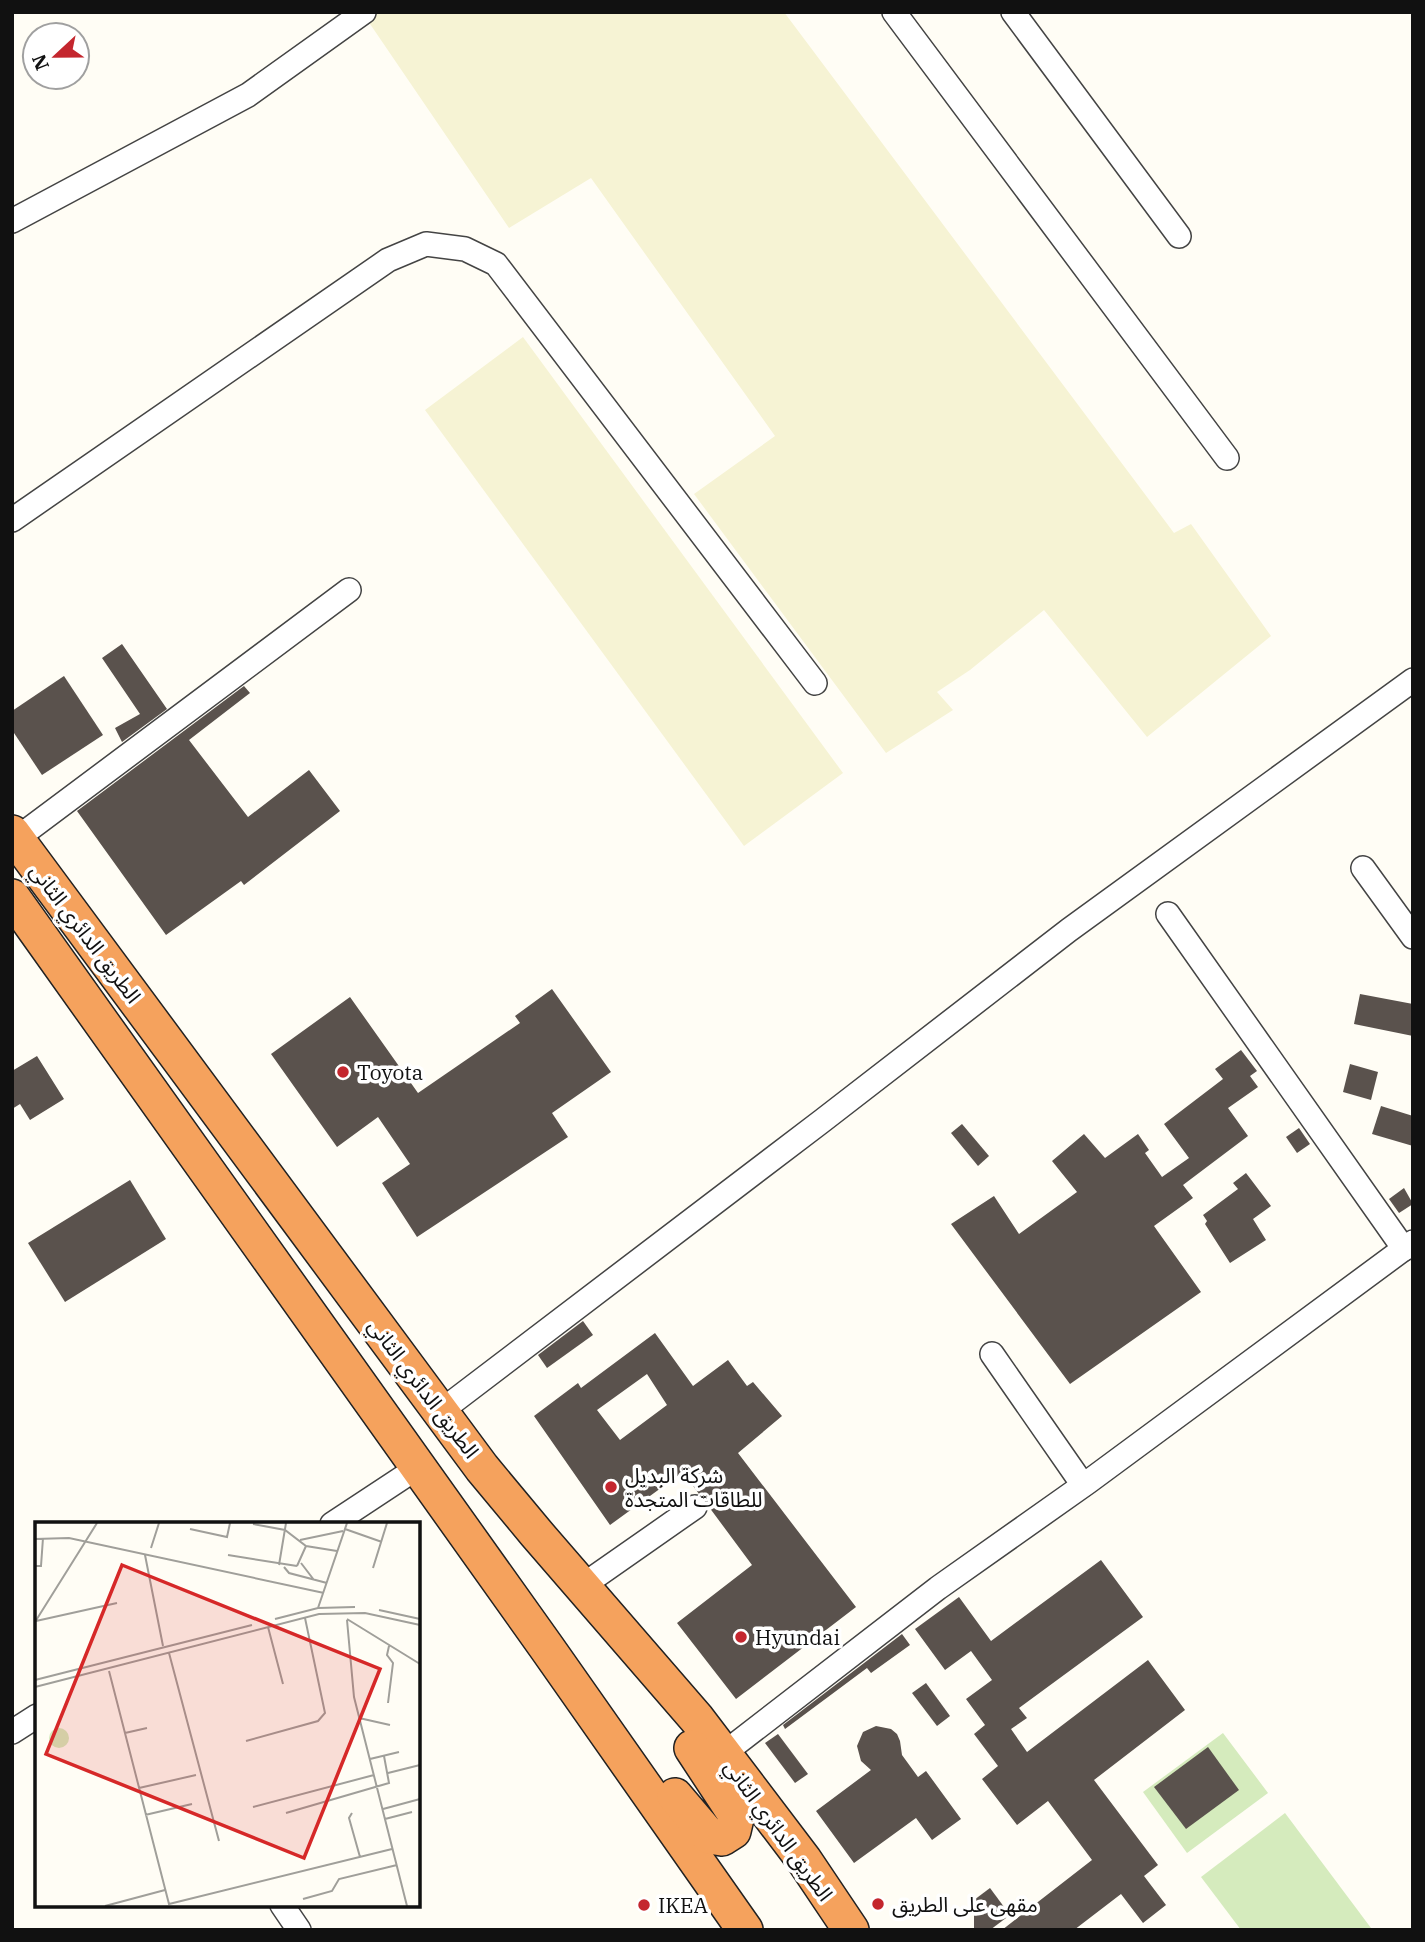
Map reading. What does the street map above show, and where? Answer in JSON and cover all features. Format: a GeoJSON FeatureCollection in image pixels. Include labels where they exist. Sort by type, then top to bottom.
{"type":"FeatureCollection","features":[{"type":"Feature","properties":{"kind":"highway","name":"الطريق الدائري الثاني"},"geometry":{"type":"LineString","coordinates":[[14,836],[482,1468],[697,1719],[804,1860],[851,1930]]}},
{"type":"Feature","properties":{"kind":"highway","name":"الطريق الدائري الثاني"},"geometry":{"type":"LineString","coordinates":[[12,897],[745,1930]]}},
{"type":"Feature","properties":{"kind":"highway"},"geometry":{"type":"LineString","coordinates":[[482,1468],[560,1578],[671,1717],[734,1812],[735,1825],[728,1835],[722,1838],[709,1836],[547,1648]]}},
{"type":"Feature","properties":{"kind":"street"},"geometry":{"type":"LineString","coordinates":[[12,221],[248,95],[364,12]]}},
{"type":"Feature","properties":{"kind":"street"},"geometry":{"type":"LineString","coordinates":[[894,12],[1227,458]]}},
{"type":"Feature","properties":{"kind":"street"},"geometry":{"type":"LineString","coordinates":[[1013,12],[1179,236]]}},
{"type":"Feature","properties":{"kind":"street"},"geometry":{"type":"LineString","coordinates":[[12,520],[388,260],[426,244],[466,249],[496,264],[815,682]]}},
{"type":"Feature","properties":{"kind":"street"},"geometry":{"type":"LineString","coordinates":[[14,836],[349,590]]}},
{"type":"Feature","properties":{"kind":"street"},"geometry":{"type":"LineString","coordinates":[[440,1411],[1069,930],[1413,680]]}},
{"type":"Feature","properties":{"kind":"street"},"geometry":{"type":"LineString","coordinates":[[1363,868],[1413,937]]}},
{"type":"Feature","properties":{"kind":"street"},"geometry":{"type":"LineString","coordinates":[[723,1754],[938,1588],[1083,1485],[1408,1245],[1168,914]]}},
{"type":"Feature","properties":{"kind":"street"},"geometry":{"type":"LineString","coordinates":[[992,1354],[1083,1485]]}},
{"type":"Feature","properties":{"kind":"street"},"geometry":{"type":"LineString","coordinates":[[335,1522],[417,1468]]}},
{"type":"Feature","properties":{"kind":"street"},"geometry":{"type":"LineString","coordinates":[[582,1587],[695,1507]]}},
{"type":"Feature","properties":{"kind":"street"},"geometry":{"type":"LineString","coordinates":[[12,1732],[35,1717]]}},
{"type":"Feature","properties":{"kind":"street"},"geometry":{"type":"LineString","coordinates":[[283,1907],[299,1930]]}},
{"type":"Feature","properties":{"kind":"shaded area"},"geometry":{"type":"Polygon","coordinates":[[[380,12],[784,12],[1174,533],[1191,524],[1271,636],[1147,737],[1044,610],[970,670],[937,692],[953,710],[886,753],[694,494],[775,436],[591,178],[509,228],[368,21],[380,12]]]}},
{"type":"Feature","properties":{"kind":"shaded area"},"geometry":{"type":"Polygon","coordinates":[[[523,337],[843,773],[744,846],[425,410],[523,337]]]}},
{"type":"Feature","properties":{"kind":"green space"},"geometry":{"type":"Polygon","coordinates":[[[1223,1733],[1268,1793],[1187,1853],[1143,1792],[1223,1733]]]}},
{"type":"Feature","properties":{"kind":"green space"},"geometry":{"type":"Polygon","coordinates":[[[1285,1813],[1371,1928],[1369,1930],[1241,1930],[1201,1877],[1285,1813]]]}},
{"type":"Feature","properties":{"kind":"building"},"geometry":{"type":"Polygon","coordinates":[[[122,644],[167,709],[122,742],[115,728],[140,714],[102,658],[122,644]]]}},
{"type":"Feature","properties":{"kind":"building"},"geometry":{"type":"Polygon","coordinates":[[[64,676],[103,735],[42,775],[12,730],[12,711],[64,676]]]}},
{"type":"Feature","properties":{"kind":"building"},"geometry":{"type":"Polygon","coordinates":[[[244,686],[250,693],[189,740],[248,817],[309,770],[340,811],[244,885],[241,881],[166,935],[77,811],[244,686]]]}},
{"type":"Feature","properties":{"kind":"building"},"geometry":{"type":"Polygon","coordinates":[[[552,989],[611,1072],[552,1113],[568,1137],[417,1237],[382,1183],[410,1164],[378,1117],[337,1147],[271,1054],[350,997],[418,1093],[520,1023],[515,1016],[552,989]]]}},
{"type":"Feature","properties":{"kind":"building"},"geometry":{"type":"Polygon","coordinates":[[[1360,994],[1413,1004],[1413,1036],[1354,1024],[1360,994]]]}},
{"type":"Feature","properties":{"kind":"building"},"geometry":{"type":"Polygon","coordinates":[[[1241,1050],[1257,1071],[1250,1076],[1258,1087],[1228,1108],[1248,1136],[1183,1185],[1193,1198],[1154,1226],[1201,1292],[1070,1384],[951,1224],[994,1196],[1019,1234],[1077,1192],[1052,1161],[1084,1134],[1105,1158],[1138,1134],[1149,1150],[1145,1153],[1162,1177],[1189,1158],[1164,1124],[1223,1079],[1215,1069],[1241,1050]]]}},
{"type":"Feature","properties":{"kind":"building"},"geometry":{"type":"Polygon","coordinates":[[[37,1056],[64,1099],[30,1120],[20,1104],[12,1109],[12,1071],[37,1056]]]}},
{"type":"Feature","properties":{"kind":"building"},"geometry":{"type":"Polygon","coordinates":[[[1350,1064],[1378,1072],[1371,1100],[1343,1092],[1350,1064]]]}},
{"type":"Feature","properties":{"kind":"building"},"geometry":{"type":"Polygon","coordinates":[[[1381,1106],[1413,1116],[1413,1146],[1372,1134],[1381,1106]]]}},
{"type":"Feature","properties":{"kind":"building"},"geometry":{"type":"Polygon","coordinates":[[[962,1124],[989,1156],[978,1166],[951,1133],[962,1124]]]}},
{"type":"Feature","properties":{"kind":"building"},"geometry":{"type":"Polygon","coordinates":[[[1299,1128],[1310,1144],[1297,1153],[1286,1137],[1299,1128]]]}},
{"type":"Feature","properties":{"kind":"building"},"geometry":{"type":"Polygon","coordinates":[[[1246,1173],[1271,1206],[1253,1219],[1266,1240],[1230,1263],[1205,1224],[1207,1221],[1203,1215],[1238,1189],[1233,1183],[1246,1173]]]}},
{"type":"Feature","properties":{"kind":"building"},"geometry":{"type":"Polygon","coordinates":[[[130,1180],[166,1239],[65,1302],[28,1243],[130,1180]]]}},
{"type":"Feature","properties":{"kind":"building"},"geometry":{"type":"Polygon","coordinates":[[[1404,1188],[1413,1204],[1399,1213],[1389,1199],[1404,1188]]]}},
{"type":"Feature","properties":{"kind":"building"},"geometry":{"type":"Polygon","coordinates":[[[583,1321],[593,1335],[547,1368],[538,1355],[583,1321]]]}},
{"type":"Feature","properties":{"kind":"building"},"geometry":{"type":"Polygon","coordinates":[[[655,1333],[693,1386],[728,1360],[747,1386],[753,1382],[782,1416],[738,1453],[856,1607],[736,1699],[677,1623],[752,1565],[709,1507],[706,1498],[699,1494],[683,1472],[610,1525],[534,1416],[578,1383],[581,1388],[655,1333]],[[647,1374],[597,1410],[620,1440],[667,1405],[647,1374]]]}},
{"type":"Feature","properties":{"kind":"building"},"geometry":{"type":"Polygon","coordinates":[[[1101,1560],[1143,1617],[1019,1708],[1027,1718],[1011,1729],[1027,1752],[1148,1660],[1185,1710],[1094,1780],[1158,1865],[1144,1876],[1166,1905],[1143,1923],[1121,1894],[1074,1930],[1002,1930],[1092,1860],[1048,1801],[1017,1825],[982,1779],[998,1766],[974,1734],[985,1725],[966,1699],[992,1680],[971,1651],[945,1670],[915,1629],[959,1597],[991,1641],[1101,1560]]]}},
{"type":"Feature","properties":{"kind":"building"},"geometry":{"type":"Polygon","coordinates":[[[902,1634],[910,1645],[871,1673],[867,1668],[785,1729],[783,1725],[902,1634]]]}},
{"type":"Feature","properties":{"kind":"building"},"geometry":{"type":"Polygon","coordinates":[[[926,1683],[950,1716],[937,1726],[912,1693],[926,1683]]]}},
{"type":"Feature","properties":{"kind":"building"},"geometry":{"type":"Polygon","coordinates":[[[876,1726],[891,1729],[897,1734],[902,1755],[918,1777],[926,1771],[961,1819],[932,1840],[916,1818],[854,1863],[816,1811],[871,1770],[861,1761],[857,1746],[863,1732],[876,1726]]]}},
{"type":"Feature","properties":{"kind":"building"},"geometry":{"type":"Polygon","coordinates":[[[778,1734],[808,1774],[795,1783],[765,1743],[778,1734]]]}},
{"type":"Feature","properties":{"kind":"building"},"geometry":{"type":"Polygon","coordinates":[[[1208,1747],[1239,1790],[1186,1829],[1154,1787],[1208,1747]]]}},
{"type":"Feature","properties":{"kind":"building"},"geometry":{"type":"Polygon","coordinates":[[[990,1888],[1010,1915],[990,1930],[974,1930],[974,1900],[990,1888]]]}},
{"type":"Feature","properties":{"kind":"place","name":"Toyota"},"geometry":{"type":"Point","coordinates":[343,1072]}},
{"type":"Feature","properties":{"kind":"place","name":"شركة البديل للطاقات المتجدة"},"geometry":{"type":"Point","coordinates":[611,1487]}},
{"type":"Feature","properties":{"kind":"place","name":"Hyundai"},"geometry":{"type":"Point","coordinates":[741,1637]}},
{"type":"Feature","properties":{"kind":"place","name":"مقهى على الطريق"},"geometry":{"type":"Point","coordinates":[878,1904]}},
{"type":"Feature","properties":{"kind":"place","name":"IKEA"},"geometry":{"type":"Point","coordinates":[644,1905]}}]}
